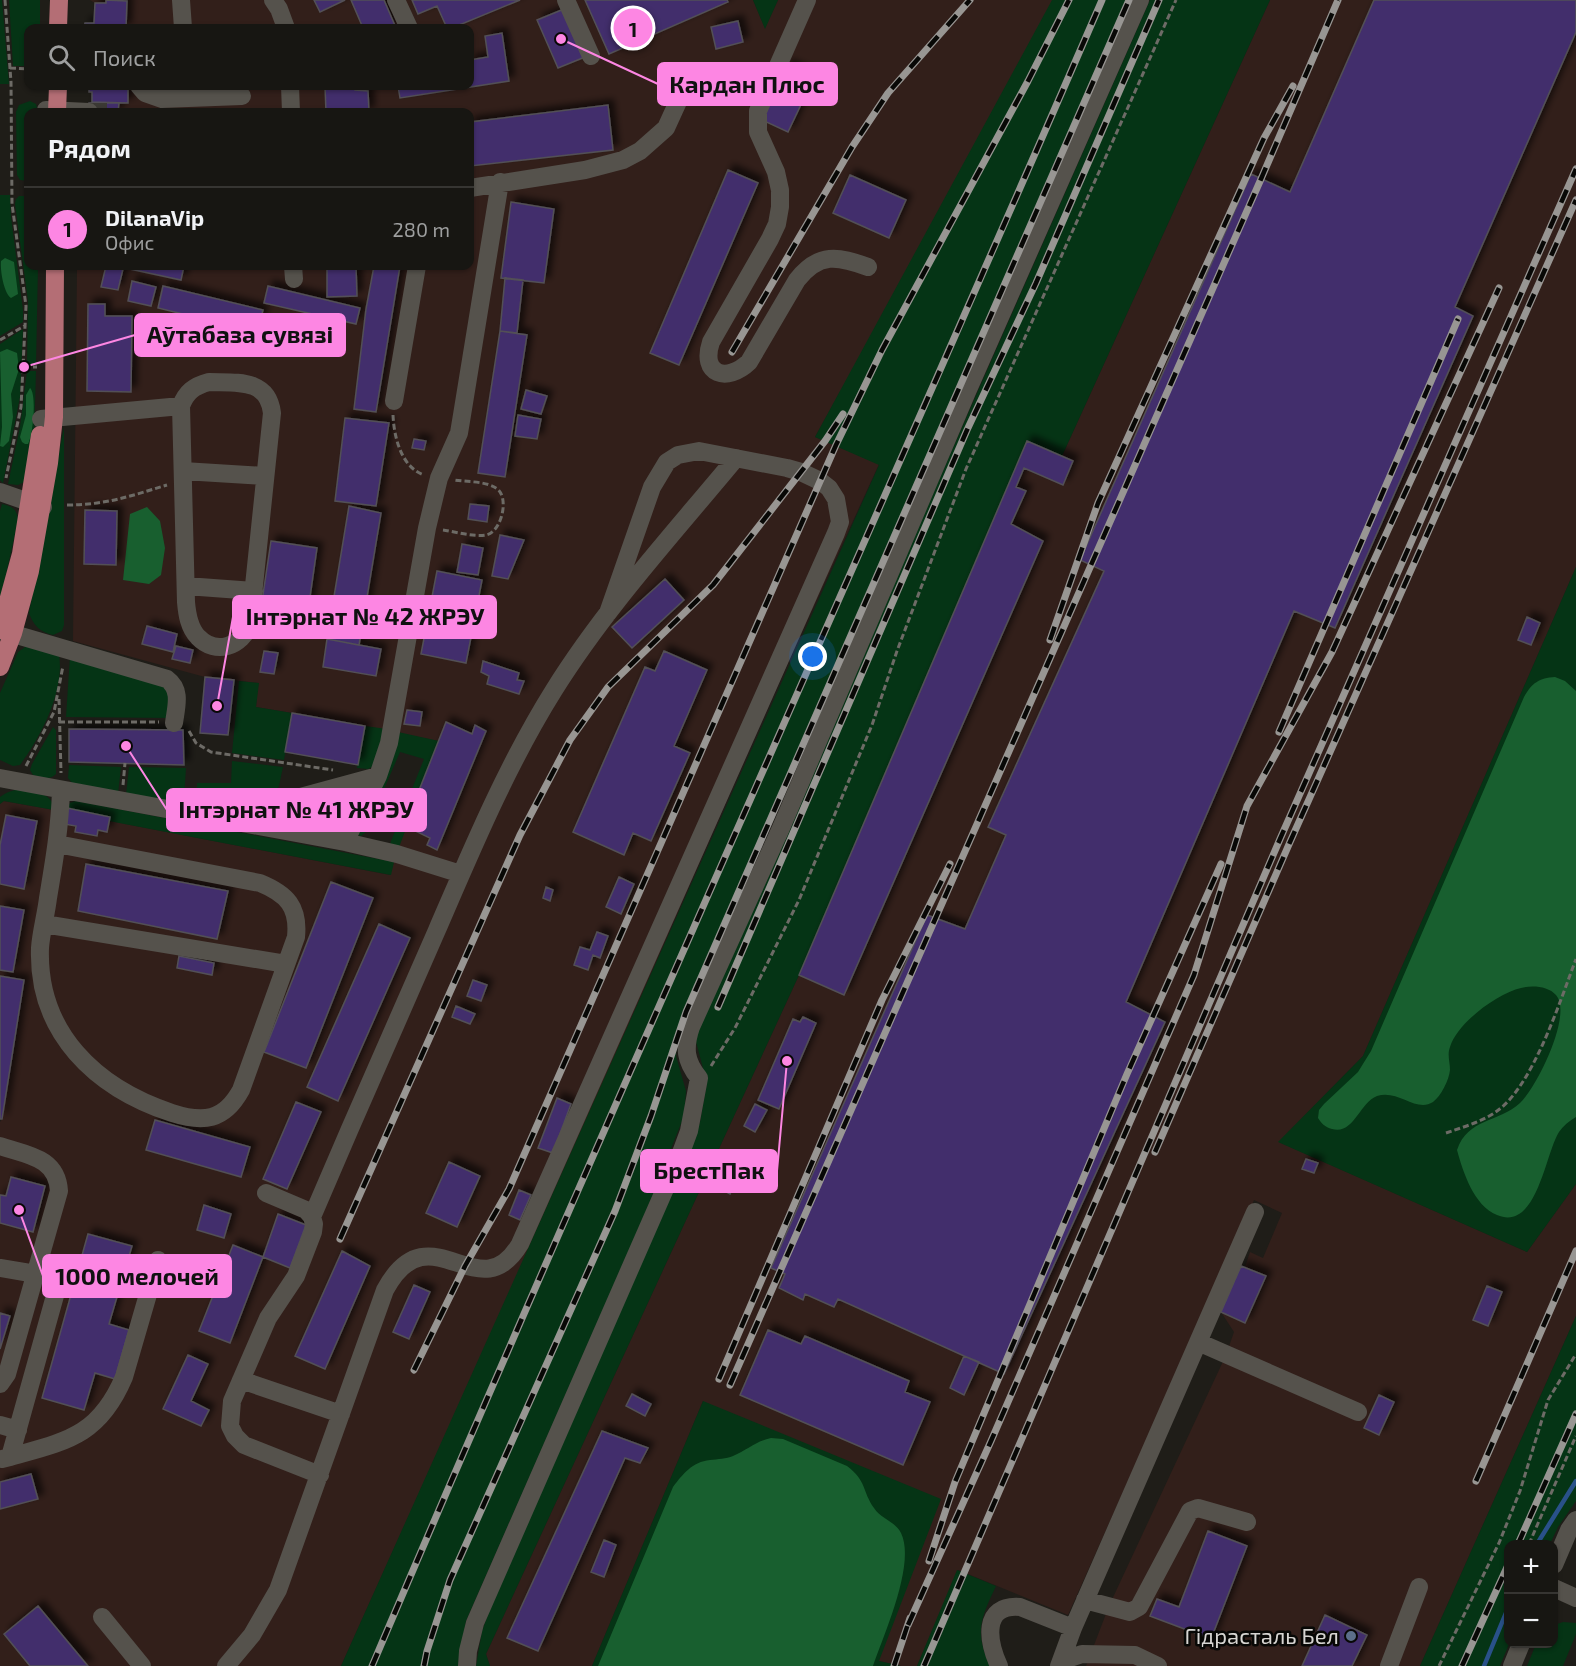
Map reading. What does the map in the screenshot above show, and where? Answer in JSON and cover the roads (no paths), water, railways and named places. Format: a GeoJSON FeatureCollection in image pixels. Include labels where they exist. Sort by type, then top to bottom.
{"type":"FeatureCollection","features":[{"type":"Feature","properties":{"kind":"main road"},"geometry":{"type":"LineString","coordinates":[[46,24],[47,0]]}},
{"type":"Feature","properties":{"kind":"main road"},"geometry":{"type":"LineString","coordinates":[[58,24],[59,0]]}},
{"type":"Feature","properties":{"kind":"main road"},"geometry":{"type":"LineString","coordinates":[[47,90],[51,108]]}},
{"type":"Feature","properties":{"kind":"main road"},"geometry":{"type":"LineString","coordinates":[[53,108],[57,90]]}},
{"type":"Feature","properties":{"kind":"main road"},"geometry":{"type":"LineString","coordinates":[[44,270],[33,367],[47,418]]}},
{"type":"Feature","properties":{"kind":"main road"},"geometry":{"type":"LineString","coordinates":[[0,667],[4,631],[30,571],[36,505],[50,463],[47,418],[56,270]]}},
{"type":"Feature","properties":{"kind":"street"},"geometry":{"type":"LineString","coordinates":[[181,0],[183,24]]}},
{"type":"Feature","properties":{"kind":"street"},"geometry":{"type":"LineString","coordinates":[[273,0],[279,9],[284,24]]}},
{"type":"Feature","properties":{"kind":"street"},"geometry":{"type":"LineString","coordinates":[[396,0],[407,24]]}},
{"type":"Feature","properties":{"kind":"street"},"geometry":{"type":"LineString","coordinates":[[566,0],[591,56]]}},
{"type":"Feature","properties":{"kind":"street"},"geometry":{"type":"LineString","coordinates":[[807,0],[758,111],[759,132],[776,172],[780,189],[777,224],[711,342],[708,363],[723,375],[733,374],[742,369],[749,362],[797,280],[813,265],[835,257],[868,267]]}},
{"type":"Feature","properties":{"kind":"street"},"geometry":{"type":"LineString","coordinates":[[467,1666],[475,1623],[689,1131],[699,1078],[688,1061],[685,1050],[691,1027],[781,828],[967,392],[1140,0]]}},
{"type":"Feature","properties":{"kind":"street"},"geometry":{"type":"LineString","coordinates":[[474,187],[623,160],[640,151],[666,128],[687,82]]}},
{"type":"Feature","properties":{"kind":"street"},"geometry":{"type":"LineString","coordinates":[[142,90],[152,98],[182,92],[242,98]]}},
{"type":"Feature","properties":{"kind":"street"},"geometry":{"type":"LineString","coordinates":[[290,90],[291,108]]}},
{"type":"Feature","properties":{"kind":"street"},"geometry":{"type":"LineString","coordinates":[[345,842],[378,776],[393,730],[427,528],[439,478],[459,433],[500,183]]}},
{"type":"Feature","properties":{"kind":"street"},"geometry":{"type":"LineString","coordinates":[[394,401],[416,270]]}},
{"type":"Feature","properties":{"kind":"street"},"geometry":{"type":"LineString","coordinates":[[209,382],[249,383],[263,392],[271,405],[250,624],[247,633],[232,645],[221,647],[210,645],[198,638],[187,614],[181,406],[194,387],[209,382]]}},
{"type":"Feature","properties":{"kind":"street"},"geometry":{"type":"LineString","coordinates":[[47,418],[181,406]]}},
{"type":"Feature","properties":{"kind":"street"},"geometry":{"type":"LineString","coordinates":[[226,1666],[252,1635],[278,1590],[385,1290],[397,1272],[416,1259],[432,1255],[471,1268],[489,1270],[508,1261],[520,1244],[836,533],[840,522],[836,499],[829,488],[820,481],[801,472],[699,451],[678,455],[667,462],[652,486],[608,613]]}},
{"type":"Feature","properties":{"kind":"street"},"geometry":{"type":"LineString","coordinates":[[320,1475],[244,1445],[235,1436],[230,1426],[232,1401],[268,1318],[296,1276],[313,1232],[312,1216],[461,874],[511,768],[540,714],[581,648],[736,459]]}},
{"type":"Feature","properties":{"kind":"street"},"geometry":{"type":"LineString","coordinates":[[183,475],[265,476]]}},
{"type":"Feature","properties":{"kind":"street"},"geometry":{"type":"LineString","coordinates":[[1,493],[36,505]]}},
{"type":"Feature","properties":{"kind":"street"},"geometry":{"type":"LineString","coordinates":[[186,586],[254,591]]}},
{"type":"Feature","properties":{"kind":"street"},"geometry":{"type":"LineString","coordinates":[[4,631],[167,679],[172,683],[177,694],[174,723]]}},
{"type":"Feature","properties":{"kind":"street"},"geometry":{"type":"LineString","coordinates":[[220,819],[378,776]]}},
{"type":"Feature","properties":{"kind":"street"},"geometry":{"type":"LineString","coordinates":[[7,779],[345,842],[397,854],[461,874]]}},
{"type":"Feature","properties":{"kind":"street"},"geometry":{"type":"LineString","coordinates":[[57,844],[260,884],[275,889],[290,904],[297,923],[296,937],[241,1090],[234,1103],[224,1113],[212,1118],[198,1119],[154,1107],[129,1096],[106,1082],[85,1064],[59,1026],[45,994],[40,971],[40,945],[57,844],[61,790]]}},
{"type":"Feature","properties":{"kind":"street"},"geometry":{"type":"LineString","coordinates":[[44,924],[286,963]]}},
{"type":"Feature","properties":{"kind":"street"},"geometry":{"type":"LineString","coordinates":[[0,1146],[39,1159],[47,1164],[52,1169],[58,1185],[58,1198],[7,1374],[0,1383]]}},
{"type":"Feature","properties":{"kind":"street"},"geometry":{"type":"LineString","coordinates":[[266,1193],[298,1206],[312,1216]]}},
{"type":"Feature","properties":{"kind":"street"},"geometry":{"type":"LineString","coordinates":[[1060,1664],[1085,1600],[1255,1212]]}},
{"type":"Feature","properties":{"kind":"street"},"geometry":{"type":"LineString","coordinates":[[63,1267],[9,1427],[5,1458],[64,1442],[80,1434],[105,1411],[124,1377],[158,1260]]}},
{"type":"Feature","properties":{"kind":"street"},"geometry":{"type":"LineString","coordinates":[[0,1268],[36,1274]]}},
{"type":"Feature","properties":{"kind":"street"},"geometry":{"type":"LineString","coordinates":[[1198,1342],[1358,1412]]}},
{"type":"Feature","properties":{"kind":"street"},"geometry":{"type":"LineString","coordinates":[[241,1380],[341,1414]]}},
{"type":"Feature","properties":{"kind":"street"},"geometry":{"type":"LineString","coordinates":[[1085,1600],[1130,1612],[1139,1607],[1190,1511],[1198,1508],[1247,1522]]}},
{"type":"Feature","properties":{"kind":"street"},"geometry":{"type":"LineString","coordinates":[[1558,1556],[1576,1520]]}},
{"type":"Feature","properties":{"kind":"street"},"geometry":{"type":"LineString","coordinates":[[1389,1666],[1419,1587]]}},
{"type":"Feature","properties":{"kind":"street"},"geometry":{"type":"LineString","coordinates":[[1558,1590],[1576,1598]]}},
{"type":"Feature","properties":{"kind":"street"},"geometry":{"type":"LineString","coordinates":[[999,1666],[991,1645],[990,1634],[991,1623],[996,1614],[1003,1609],[1020,1607],[1073,1628]]}},
{"type":"Feature","properties":{"kind":"street"},"geometry":{"type":"LineString","coordinates":[[102,1617],[142,1666]]}},
{"type":"Feature","properties":{"kind":"street"},"geometry":{"type":"LineString","coordinates":[[1512,1666],[1519,1648]]}},
{"type":"Feature","properties":{"kind":"street"},"geometry":{"type":"LineString","coordinates":[[1060,1664],[1082,1654],[1136,1655],[1158,1666]]}},
{"type":"Feature","properties":{"kind":"waterway"},"geometry":{"type":"LineString","coordinates":[[1539,1540],[1576,1481]]}},
{"type":"Feature","properties":{"kind":"waterway"},"geometry":{"type":"LineString","coordinates":[[1484,1666],[1504,1618]]}},
{"type":"Feature","properties":{"kind":"railway"},"geometry":{"type":"LineString","coordinates":[[732,352],[852,147],[888,93],[970,0]]}},
{"type":"Feature","properties":{"kind":"railway"},"geometry":{"type":"LineString","coordinates":[[414,1370],[465,1266],[509,1189],[836,445],[882,350],[1028,81],[1069,0]]}},
{"type":"Feature","properties":{"kind":"railway"},"geometry":{"type":"LineString","coordinates":[[372,1666],[553,1248],[1102,0]]}},
{"type":"Feature","properties":{"kind":"railway"},"geometry":{"type":"LineString","coordinates":[[424,1666],[450,1580],[615,1211],[651,1116],[686,1012],[1129,0]]}},
{"type":"Feature","properties":{"kind":"railway"},"geometry":{"type":"LineString","coordinates":[[718,1007],[967,430],[1036,283],[1159,0]]}},
{"type":"Feature","properties":{"kind":"railway"},"geometry":{"type":"LineString","coordinates":[[730,1385],[1338,0]]}},
{"type":"Feature","properties":{"kind":"railway"},"geometry":{"type":"LineString","coordinates":[[1050,640],[1098,503],[1264,138],[1293,86]]}},
{"type":"Feature","properties":{"kind":"railway"},"geometry":{"type":"LineString","coordinates":[[924,1666],[1280,839],[1576,169]]}},
{"type":"Feature","properties":{"kind":"railway"},"geometry":{"type":"LineString","coordinates":[[1155,1152],[1290,842],[1576,200]]}},
{"type":"Feature","properties":{"kind":"railway"},"geometry":{"type":"LineString","coordinates":[[908,1625],[991,1441],[1194,975],[1247,806],[1332,652],[1499,288]]}},
{"type":"Feature","properties":{"kind":"railway"},"geometry":{"type":"LineString","coordinates":[[1279,732],[1458,319]]}},
{"type":"Feature","properties":{"kind":"railway"},"geometry":{"type":"LineString","coordinates":[[340,1239],[520,835],[570,740],[608,687],[713,585],[825,441],[843,414]]}},
{"type":"Feature","properties":{"kind":"railway"},"geometry":{"type":"LineString","coordinates":[[719,1379],[882,1000],[950,864]]}},
{"type":"Feature","properties":{"kind":"railway"},"geometry":{"type":"LineString","coordinates":[[929,1561],[955,1482],[1127,1074],[1221,864]]}},
{"type":"Feature","properties":{"kind":"railway"},"geometry":{"type":"LineString","coordinates":[[1476,1481],[1576,1251]]}},
{"type":"Feature","properties":{"kind":"railway"},"geometry":{"type":"LineString","coordinates":[[1520,1540],[1576,1414]]}},
{"type":"Feature","properties":{"kind":"railway"},"geometry":{"type":"LineString","coordinates":[[1462,1666],[1504,1574]]}},
{"type":"Feature","properties":{"kind":"railway"},"geometry":{"type":"LineString","coordinates":[[894,1666],[910,1618]]}},
{"type":"Feature","properties":{"kind":"place","name":"DilanaVip"},"geometry":{"type":"Point","coordinates":[633,28]}},
{"type":"Feature","properties":{"kind":"place","name":"Кардан Плюс"},"geometry":{"type":"Point","coordinates":[561,39]}},
{"type":"Feature","properties":{"kind":"place","name":"Аўтабаза сувязі"},"geometry":{"type":"Point","coordinates":[24,367]}},
{"type":"Feature","properties":{"kind":"place","name":"Інтэрнат № 42 ЖРЭУ"},"geometry":{"type":"Point","coordinates":[217,706]}},
{"type":"Feature","properties":{"kind":"place","name":"Інтэрнат № 41 ЖРЭУ"},"geometry":{"type":"Point","coordinates":[126,746]}},
{"type":"Feature","properties":{"kind":"place","name":"БрестПак"},"geometry":{"type":"Point","coordinates":[787,1061]}},
{"type":"Feature","properties":{"kind":"place","name":"1000 мелочей"},"geometry":{"type":"Point","coordinates":[19,1210]}},
{"type":"Feature","properties":{"kind":"place","name":"Гідрасталь Бел"},"geometry":{"type":"Point","coordinates":[1351,1636]}}]}
